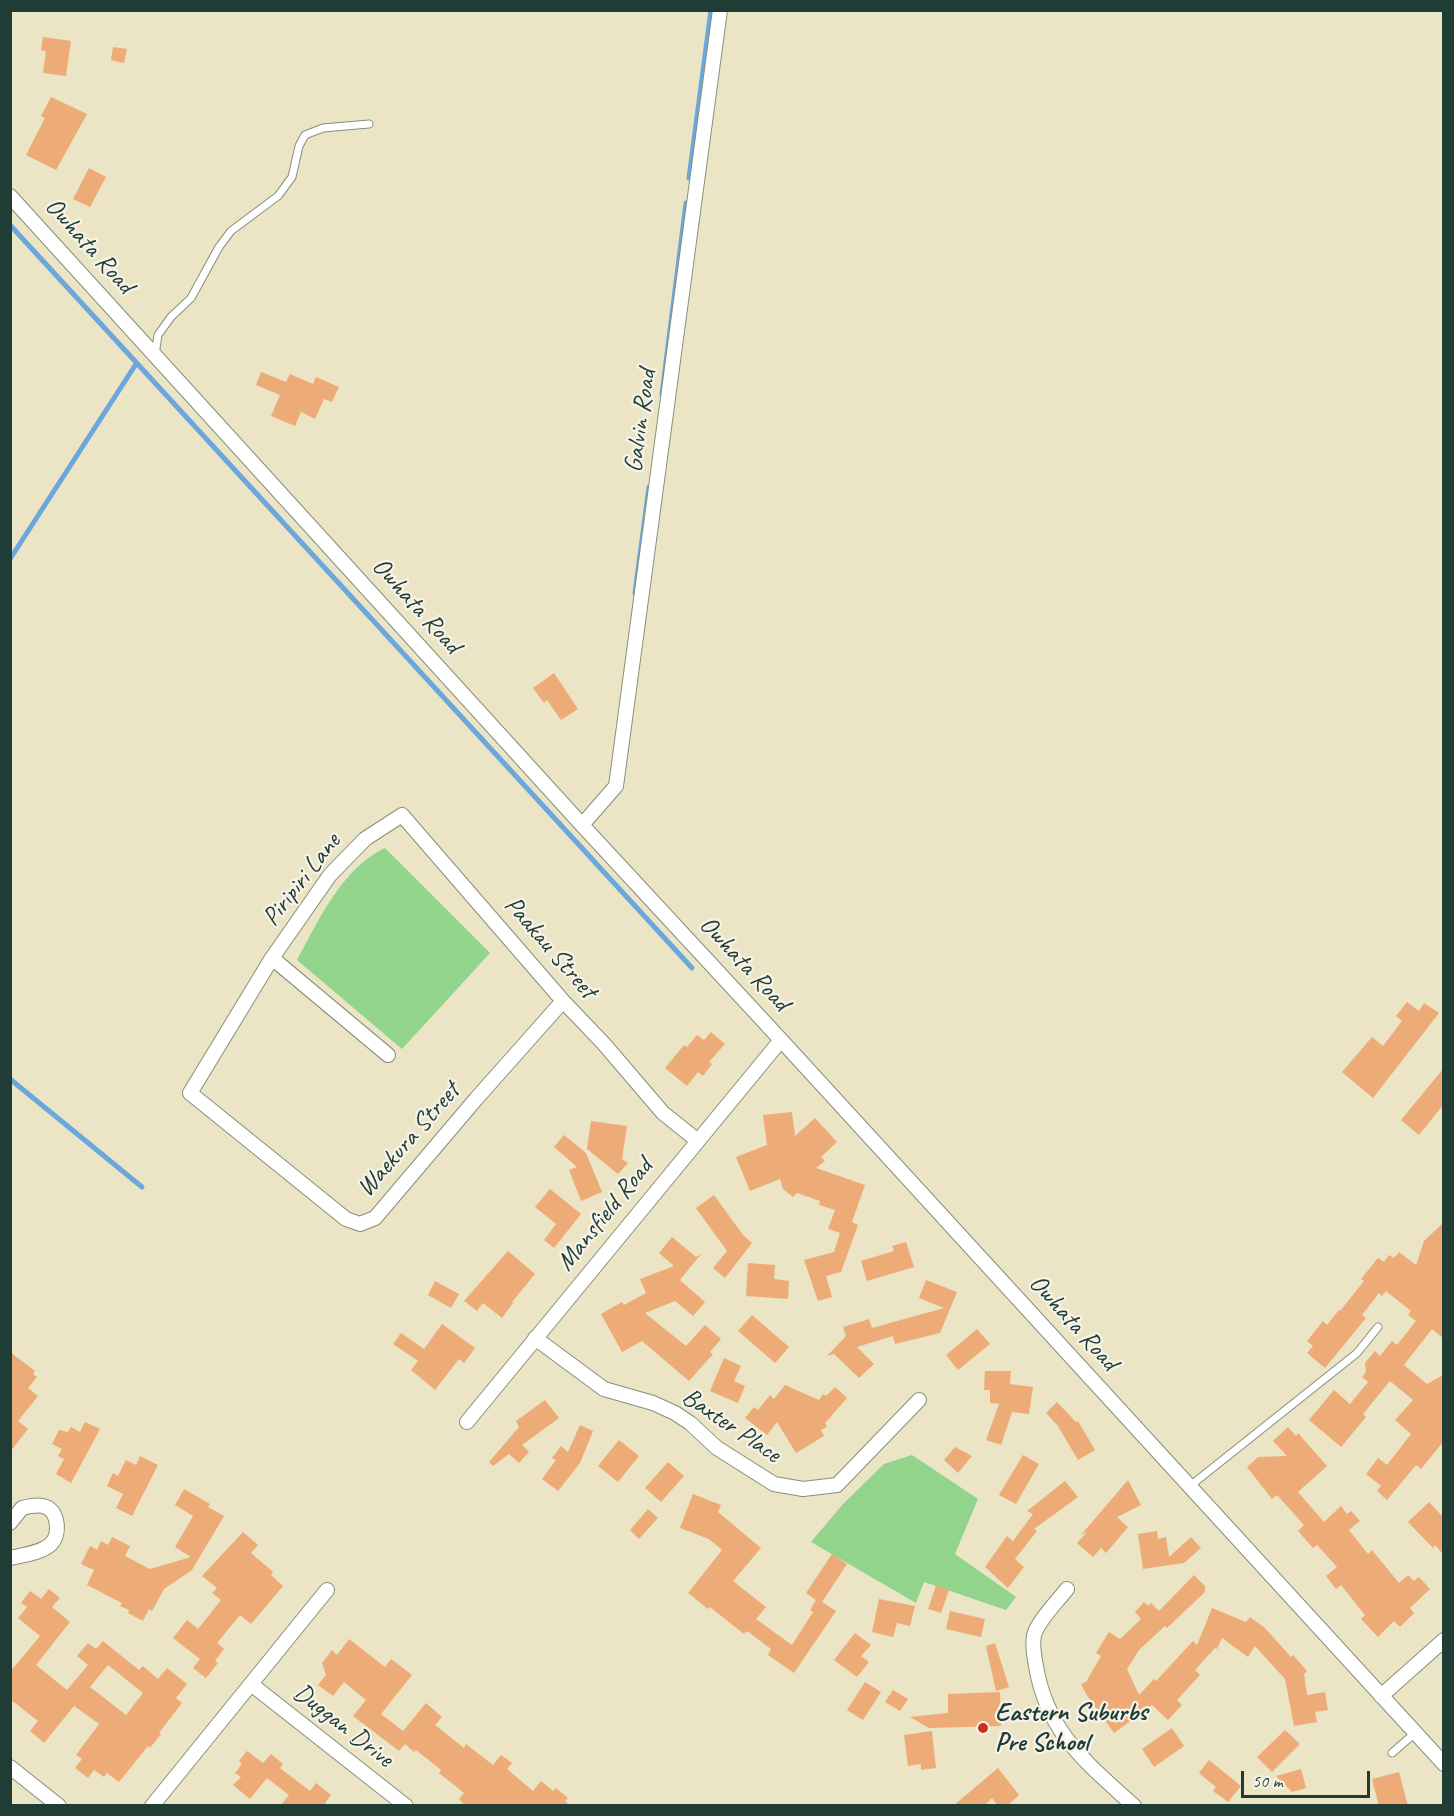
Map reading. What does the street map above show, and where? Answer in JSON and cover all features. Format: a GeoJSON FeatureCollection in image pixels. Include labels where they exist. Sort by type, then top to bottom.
{"type":"FeatureCollection","features":[{"type":"Feature","properties":{"kind":"street","name":"Galvin Road"},"geometry":{"type":"LineString","coordinates":[[582,825],[616,786],[720,10]]}},
{"type":"Feature","properties":{"kind":"street","name":"Owhata Road"},"geometry":{"type":"LineString","coordinates":[[10,196],[582,825],[1443,1764]]}},
{"type":"Feature","properties":{"kind":"street","name":"Piripiri Lane"},"geometry":{"type":"LineString","coordinates":[[190,1093],[272,958],[330,875],[365,839],[402,815]]}},
{"type":"Feature","properties":{"kind":"street","name":"Paakau Street"},"geometry":{"type":"LineString","coordinates":[[402,815],[663,1113],[698,1141]]}},
{"type":"Feature","properties":{"kind":"street","name":"Piripiri Lane"},"geometry":{"type":"LineString","coordinates":[[272,958],[388,1055]]}},
{"type":"Feature","properties":{"kind":"street","name":"Waekura Street"},"geometry":{"type":"LineString","coordinates":[[190,1093],[346,1219],[360,1224],[375,1218],[476,1099],[564,1001]]}},
{"type":"Feature","properties":{"kind":"street","name":"Mansfield Road"},"geometry":{"type":"LineString","coordinates":[[467,1422],[781,1040]]}},
{"type":"Feature","properties":{"kind":"street","name":"Baxter Place"},"geometry":{"type":"LineString","coordinates":[[535,1338],[604,1389],[653,1403],[675,1413],[690,1423],[717,1448],[774,1484],[803,1489],[837,1485],[919,1400]]}},
{"type":"Feature","properties":{"kind":"street"},"geometry":{"type":"LineString","coordinates":[[10,1523],[22,1508],[44,1506],[50,1510],[58,1526],[56,1537],[49,1546],[10,1558]]}},
{"type":"Feature","properties":{"kind":"street"},"geometry":{"type":"LineString","coordinates":[[1067,1589],[1035,1631],[1034,1653],[1039,1683],[1055,1725],[1074,1750],[1134,1806]]}},
{"type":"Feature","properties":{"kind":"street"},"geometry":{"type":"LineString","coordinates":[[152,1806],[327,1590]]}},
{"type":"Feature","properties":{"kind":"street"},"geometry":{"type":"LineString","coordinates":[[1381,1696],[1443,1640]]}},
{"type":"Feature","properties":{"kind":"street","name":"Duggan Drive"},"geometry":{"type":"LineString","coordinates":[[251,1684],[406,1806]]}},
{"type":"Feature","properties":{"kind":"street"},"geometry":{"type":"LineString","coordinates":[[10,1767],[59,1806]]}},
{"type":"Feature","properties":{"kind":"lane"},"geometry":{"type":"LineString","coordinates":[[155,355],[158,335],[171,317],[191,298],[219,247],[231,231],[278,196],[292,177],[299,146],[305,135],[322,128],[369,124]]}},
{"type":"Feature","properties":{"kind":"lane"},"geometry":{"type":"LineString","coordinates":[[1190,1486],[1357,1353],[1378,1327]]}},
{"type":"Feature","properties":{"kind":"lane"},"geometry":{"type":"LineString","coordinates":[[1392,1753],[1415,1733]]}},
{"type":"Feature","properties":{"kind":"green space"},"geometry":{"type":"Polygon","coordinates":[[[385,848],[490,953],[402,1049],[297,960],[323,912],[344,882],[356,868],[385,848]]]}},
{"type":"Feature","properties":{"kind":"green space"},"geometry":{"type":"Polygon","coordinates":[[[912,1455],[978,1499],[955,1554],[1016,1597],[1006,1610],[924,1582],[916,1603],[811,1542],[843,1504],[884,1464],[912,1455]]]}},
{"type":"Feature","properties":{"kind":"building"},"geometry":{"type":"Polygon","coordinates":[[[43,37],[71,41],[66,76],[43,73],[46,51],[41,50],[43,37]]]}},
{"type":"Feature","properties":{"kind":"building"},"geometry":{"type":"Polygon","coordinates":[[[113,47],[127,49],[124,63],[111,60],[113,47]]]}},
{"type":"Feature","properties":{"kind":"building"},"geometry":{"type":"Polygon","coordinates":[[[51,97],[87,114],[56,170],[26,155],[45,118],[41,116],[51,97]]]}},
{"type":"Feature","properties":{"kind":"building"},"geometry":{"type":"Polygon","coordinates":[[[89,168],[106,177],[90,207],[73,199],[89,168]]]}},
{"type":"Feature","properties":{"kind":"building"},"geometry":{"type":"Polygon","coordinates":[[[261,372],[286,382],[290,374],[313,384],[316,377],[339,387],[332,402],[324,399],[315,419],[301,412],[295,426],[271,416],[280,395],[256,385],[261,372]]]}},
{"type":"Feature","properties":{"kind":"building"},"geometry":{"type":"Polygon","coordinates":[[[554,673],[578,709],[561,720],[547,700],[544,703],[533,688],[554,673]]]}},
{"type":"Feature","properties":{"kind":"building"},"geometry":{"type":"Polygon","coordinates":[[[1407,1002],[1419,1011],[1424,1003],[1439,1013],[1373,1098],[1342,1072],[1372,1037],[1383,1046],[1402,1021],[1396,1016],[1407,1002]]]}},
{"type":"Feature","properties":{"kind":"building"},"geometry":{"type":"Polygon","coordinates":[[[711,1032],[725,1044],[709,1062],[712,1064],[703,1076],[698,1072],[687,1086],[665,1068],[684,1045],[687,1047],[697,1035],[704,1040],[711,1032]]]}},
{"type":"Feature","properties":{"kind":"building"},"geometry":{"type":"Polygon","coordinates":[[[1443,1069],[1443,1105],[1419,1135],[1401,1120],[1443,1069]]]}},
{"type":"Feature","properties":{"kind":"building"},"geometry":{"type":"Polygon","coordinates":[[[792,1112],[795,1136],[815,1118],[837,1142],[821,1157],[825,1161],[816,1168],[865,1185],[852,1222],[858,1225],[841,1272],[826,1276],[832,1297],[818,1301],[804,1260],[834,1252],[840,1233],[828,1229],[835,1210],[819,1205],[820,1201],[797,1193],[793,1197],[783,1189],[780,1179],[750,1191],[736,1157],[767,1145],[763,1115],[792,1112]]]}},
{"type":"Feature","properties":{"kind":"building"},"geometry":{"type":"Polygon","coordinates":[[[591,1121],[627,1126],[622,1159],[628,1163],[618,1174],[587,1149],[591,1121]]]}},
{"type":"Feature","properties":{"kind":"building"},"geometry":{"type":"Polygon","coordinates":[[[564,1135],[586,1153],[602,1192],[581,1201],[569,1170],[577,1167],[554,1147],[564,1135]]]}},
{"type":"Feature","properties":{"kind":"building"},"geometry":{"type":"Polygon","coordinates":[[[550,1189],[581,1214],[554,1248],[544,1240],[556,1224],[535,1207],[550,1189]]]}},
{"type":"Feature","properties":{"kind":"building"},"geometry":{"type":"Polygon","coordinates":[[[714,1195],[743,1235],[752,1243],[725,1278],[713,1268],[727,1251],[696,1208],[714,1195]]]}},
{"type":"Feature","properties":{"kind":"building"},"geometry":{"type":"Polygon","coordinates":[[[1443,1223],[1443,1338],[1432,1329],[1404,1365],[1427,1384],[1443,1375],[1443,1442],[1421,1469],[1416,1465],[1387,1500],[1377,1491],[1381,1486],[1366,1474],[1378,1458],[1387,1465],[1411,1434],[1395,1420],[1413,1400],[1390,1381],[1363,1414],[1366,1417],[1341,1447],[1309,1420],[1334,1390],[1350,1404],[1368,1382],[1362,1377],[1366,1372],[1365,1363],[1375,1351],[1380,1356],[1392,1341],[1397,1345],[1416,1321],[1408,1315],[1411,1311],[1386,1291],[1382,1296],[1379,1293],[1362,1315],[1366,1318],[1325,1368],[1307,1353],[1313,1346],[1307,1341],[1323,1321],[1327,1325],[1340,1311],[1364,1281],[1361,1279],[1378,1258],[1384,1262],[1389,1255],[1394,1258],[1399,1252],[1416,1265],[1424,1241],[1443,1223]]]}},
{"type":"Feature","properties":{"kind":"building"},"geometry":{"type":"Polygon","coordinates":[[[672,1237],[696,1257],[701,1254],[680,1280],[705,1302],[693,1316],[675,1301],[645,1313],[686,1346],[705,1325],[721,1339],[710,1352],[713,1354],[689,1381],[642,1341],[622,1352],[601,1314],[622,1302],[624,1305],[646,1293],[640,1279],[674,1266],[659,1253],[672,1237]]]}},
{"type":"Feature","properties":{"kind":"building"},"geometry":{"type":"Polygon","coordinates":[[[906,1242],[914,1267],[867,1281],[861,1261],[894,1251],[892,1246],[906,1242]]]}},
{"type":"Feature","properties":{"kind":"building"},"geometry":{"type":"Polygon","coordinates":[[[508,1251],[535,1274],[502,1318],[483,1303],[477,1311],[464,1301],[508,1251]]]}},
{"type":"Feature","properties":{"kind":"building"},"geometry":{"type":"Polygon","coordinates":[[[748,1263],[775,1265],[774,1279],[789,1281],[788,1299],[746,1296],[748,1263]]]}},
{"type":"Feature","properties":{"kind":"building"},"geometry":{"type":"Polygon","coordinates":[[[926,1280],[957,1292],[940,1333],[895,1344],[893,1336],[857,1347],[874,1364],[859,1378],[834,1354],[827,1356],[846,1336],[843,1327],[869,1319],[872,1328],[944,1308],[919,1298],[926,1280]]]}},
{"type":"Feature","properties":{"kind":"building"},"geometry":{"type":"Polygon","coordinates":[[[435,1281],[459,1294],[451,1308],[428,1295],[435,1281]]]}},
{"type":"Feature","properties":{"kind":"building"},"geometry":{"type":"Polygon","coordinates":[[[752,1315],[789,1347],[775,1363],[738,1331],[752,1315]]]}},
{"type":"Feature","properties":{"kind":"building"},"geometry":{"type":"Polygon","coordinates":[[[442,1324],[475,1348],[464,1363],[459,1359],[435,1390],[411,1370],[418,1361],[393,1344],[401,1333],[424,1349],[442,1324]]]}},
{"type":"Feature","properties":{"kind":"building"},"geometry":{"type":"Polygon","coordinates":[[[977,1329],[990,1344],[958,1370],[946,1355],[977,1329]]]}},
{"type":"Feature","properties":{"kind":"building"},"geometry":{"type":"Polygon","coordinates":[[[10,1352],[35,1371],[33,1374],[37,1377],[28,1388],[38,1396],[18,1421],[28,1429],[10,1452],[10,1352]]]}},
{"type":"Feature","properties":{"kind":"building"},"geometry":{"type":"Polygon","coordinates":[[[724,1358],[741,1366],[734,1381],[745,1386],[738,1403],[710,1391],[724,1358]]]}},
{"type":"Feature","properties":{"kind":"building"},"geometry":{"type":"Polygon","coordinates":[[[985,1371],[1011,1371],[1010,1384],[1033,1387],[1029,1414],[1012,1412],[1001,1445],[986,1440],[999,1404],[990,1403],[990,1390],[984,1390],[985,1371]]]}},
{"type":"Feature","properties":{"kind":"building"},"geometry":{"type":"Polygon","coordinates":[[[785,1385],[819,1400],[823,1394],[826,1396],[835,1387],[847,1398],[825,1423],[827,1427],[821,1430],[824,1436],[796,1453],[777,1422],[767,1435],[745,1418],[754,1407],[758,1410],[770,1395],[774,1399],[785,1385]]]}},
{"type":"Feature","properties":{"kind":"building"},"geometry":{"type":"Polygon","coordinates":[[[545,1400],[559,1418],[522,1445],[529,1452],[519,1463],[509,1454],[493,1466],[489,1462],[519,1427],[516,1421],[545,1400]]]}},
{"type":"Feature","properties":{"kind":"building"},"geometry":{"type":"Polygon","coordinates":[[[1057,1402],[1076,1422],[1078,1421],[1095,1450],[1078,1460],[1058,1426],[1046,1413],[1057,1402]]]}},
{"type":"Feature","properties":{"kind":"building"},"geometry":{"type":"Polygon","coordinates":[[[85,1422],[100,1429],[71,1483],[56,1474],[64,1459],[58,1456],[62,1449],[52,1444],[59,1430],[68,1432],[71,1427],[80,1432],[85,1422]]]}},
{"type":"Feature","properties":{"kind":"building"},"geometry":{"type":"Polygon","coordinates":[[[580,1425],[593,1431],[580,1463],[558,1491],[542,1479],[556,1460],[552,1458],[561,1446],[568,1452],[580,1425]]]}},
{"type":"Feature","properties":{"kind":"building"},"geometry":{"type":"Polygon","coordinates":[[[1288,1427],[1296,1436],[1298,1433],[1327,1466],[1298,1492],[1324,1522],[1341,1506],[1347,1514],[1351,1511],[1360,1521],[1349,1530],[1368,1554],[1372,1550],[1399,1583],[1408,1575],[1414,1581],[1419,1577],[1430,1589],[1410,1608],[1414,1613],[1400,1627],[1394,1621],[1378,1637],[1361,1619],[1365,1615],[1341,1585],[1336,1589],[1326,1576],[1337,1567],[1317,1545],[1313,1548],[1298,1531],[1304,1525],[1277,1495],[1272,1499],[1247,1467],[1258,1457],[1287,1456],[1273,1441],[1288,1427]]]}},
{"type":"Feature","properties":{"kind":"building"},"geometry":{"type":"Polygon","coordinates":[[[619,1440],[639,1456],[618,1482],[598,1466],[619,1440]]]}},
{"type":"Feature","properties":{"kind":"building"},"geometry":{"type":"Polygon","coordinates":[[[955,1447],[972,1456],[958,1473],[944,1460],[955,1447]]]}},
{"type":"Feature","properties":{"kind":"building"},"geometry":{"type":"Polygon","coordinates":[[[1023,1455],[1039,1464],[1016,1504],[999,1495],[1023,1455]]]}},
{"type":"Feature","properties":{"kind":"building"},"geometry":{"type":"Polygon","coordinates":[[[140,1456],[158,1465],[132,1516],[116,1508],[123,1494],[107,1486],[113,1473],[118,1476],[126,1460],[136,1465],[140,1456]]]}},
{"type":"Feature","properties":{"kind":"building"},"geometry":{"type":"Polygon","coordinates":[[[668,1462],[684,1476],[661,1502],[645,1488],[668,1462]]]}},
{"type":"Feature","properties":{"kind":"building"},"geometry":{"type":"Polygon","coordinates":[[[1128,1480],[1141,1505],[1117,1517],[1128,1527],[1106,1553],[1101,1548],[1093,1557],[1077,1543],[1087,1532],[1081,1535],[1128,1480]]]}},
{"type":"Feature","properties":{"kind":"building"},"geometry":{"type":"Polygon","coordinates":[[[1065,1481],[1078,1497],[1034,1529],[1037,1531],[1015,1559],[1024,1567],[1008,1588],[985,1567],[1007,1536],[1013,1541],[1033,1514],[1027,1511],[1065,1481]]]}},
{"type":"Feature","properties":{"kind":"building"},"geometry":{"type":"Polygon","coordinates":[[[184,1489],[210,1504],[208,1507],[224,1516],[192,1570],[164,1589],[152,1611],[149,1609],[143,1621],[128,1613],[129,1610],[120,1606],[122,1603],[87,1585],[94,1570],[81,1564],[90,1546],[97,1550],[101,1541],[108,1545],[112,1537],[130,1546],[125,1556],[150,1569],[191,1557],[175,1547],[193,1516],[175,1505],[184,1489]]]}},
{"type":"Feature","properties":{"kind":"building"},"geometry":{"type":"Polygon","coordinates":[[[693,1494],[721,1505],[718,1512],[761,1548],[733,1581],[766,1607],[756,1619],[792,1645],[813,1612],[810,1610],[816,1600],[806,1593],[832,1554],[847,1564],[822,1602],[836,1611],[794,1673],[768,1655],[771,1649],[747,1631],[744,1634],[688,1593],[722,1550],[709,1539],[680,1528],[693,1494]]]}},
{"type":"Feature","properties":{"kind":"building"},"geometry":{"type":"Polygon","coordinates":[[[1429,1502],[1443,1517],[1443,1554],[1435,1545],[1433,1548],[1408,1522],[1429,1502]]]}},
{"type":"Feature","properties":{"kind":"building"},"geometry":{"type":"Polygon","coordinates":[[[648,1509],[658,1518],[639,1539],[630,1530],[648,1509]]]}},
{"type":"Feature","properties":{"kind":"building"},"geometry":{"type":"Polygon","coordinates":[[[1157,1531],[1158,1539],[1166,1537],[1169,1557],[1191,1537],[1201,1548],[1184,1563],[1143,1569],[1138,1534],[1157,1531]]]}},
{"type":"Feature","properties":{"kind":"building"},"geometry":{"type":"Polygon","coordinates":[[[243,1532],[258,1545],[251,1553],[273,1572],[271,1575],[283,1586],[251,1624],[240,1615],[217,1643],[224,1649],[215,1661],[218,1663],[206,1678],[193,1668],[200,1659],[173,1638],[187,1620],[198,1629],[221,1600],[212,1593],[217,1588],[202,1576],[243,1532]]]}},
{"type":"Feature","properties":{"kind":"building"},"geometry":{"type":"Polygon","coordinates":[[[1194,1575],[1205,1586],[1205,1592],[1167,1628],[1165,1626],[1139,1650],[1127,1669],[1139,1695],[1154,1679],[1156,1681],[1193,1641],[1197,1645],[1212,1608],[1246,1622],[1250,1617],[1265,1628],[1291,1657],[1293,1655],[1307,1671],[1304,1674],[1307,1695],[1325,1692],[1328,1710],[1315,1712],[1317,1722],[1294,1726],[1285,1679],[1255,1646],[1248,1657],[1222,1638],[1217,1649],[1215,1648],[1195,1670],[1200,1675],[1177,1700],[1182,1705],[1168,1720],[1152,1705],[1114,1733],[1081,1684],[1086,1682],[1101,1656],[1096,1653],[1109,1632],[1120,1639],[1141,1619],[1135,1612],[1144,1602],[1148,1606],[1151,1603],[1159,1611],[1194,1575]]]}},
{"type":"Feature","properties":{"kind":"building"},"geometry":{"type":"Polygon","coordinates":[[[936,1585],[949,1590],[941,1613],[928,1609],[936,1585]]]}},
{"type":"Feature","properties":{"kind":"building"},"geometry":{"type":"Polygon","coordinates":[[[49,1589],[60,1598],[52,1607],[70,1622],[36,1665],[67,1690],[88,1665],[77,1656],[88,1643],[96,1649],[103,1641],[139,1670],[143,1666],[158,1679],[167,1668],[187,1684],[176,1698],[182,1703],[159,1733],[161,1734],[150,1748],[148,1746],[119,1782],[107,1773],[104,1777],[94,1770],[88,1778],[75,1768],[82,1759],[76,1755],[99,1724],[74,1706],[44,1743],[30,1731],[38,1721],[10,1699],[10,1672],[40,1636],[18,1618],[27,1607],[21,1603],[30,1591],[41,1599],[49,1589]],[[108,1665],[90,1687],[126,1715],[143,1693],[108,1665]]]}},
{"type":"Feature","properties":{"kind":"building"},"geometry":{"type":"Polygon","coordinates":[[[879,1599],[915,1606],[910,1626],[897,1623],[893,1637],[872,1632],[879,1599]]]}},
{"type":"Feature","properties":{"kind":"building"},"geometry":{"type":"Polygon","coordinates":[[[950,1611],[985,1619],[981,1637],[946,1629],[950,1611]]]}},
{"type":"Feature","properties":{"kind":"building"},"geometry":{"type":"Polygon","coordinates":[[[855,1633],[871,1645],[861,1656],[869,1662],[857,1677],[834,1660],[855,1633]]]}},
{"type":"Feature","properties":{"kind":"building"},"geometry":{"type":"Polygon","coordinates":[[[349,1639],[385,1667],[391,1659],[412,1675],[381,1714],[403,1731],[426,1703],[442,1717],[435,1725],[464,1748],[466,1744],[493,1765],[501,1755],[512,1763],[507,1769],[533,1791],[541,1781],[553,1791],[556,1788],[568,1798],[565,1801],[570,1806],[466,1806],[459,1799],[464,1793],[416,1750],[414,1752],[405,1744],[399,1751],[353,1716],[366,1700],[344,1682],[333,1696],[318,1685],[326,1675],[322,1663],[332,1650],[337,1655],[349,1639]]]}},
{"type":"Feature","properties":{"kind":"building"},"geometry":{"type":"Polygon","coordinates":[[[995,1643],[1009,1687],[996,1691],[986,1646],[995,1643]]]}},
{"type":"Feature","properties":{"kind":"building"},"geometry":{"type":"Polygon","coordinates":[[[865,1682],[881,1692],[863,1720],[847,1710],[865,1682]]]}},
{"type":"Feature","properties":{"kind":"building"},"geometry":{"type":"Polygon","coordinates":[[[893,1690],[908,1699],[900,1711],[885,1702],[893,1690]]]}},
{"type":"Feature","properties":{"kind":"building"},"geometry":{"type":"Polygon","coordinates":[[[1000,1692],[1001,1726],[929,1728],[910,1717],[948,1713],[948,1694],[1000,1692]]]}},
{"type":"Feature","properties":{"kind":"building"},"geometry":{"type":"Polygon","coordinates":[[[1172,1728],[1184,1746],[1154,1767],[1142,1749],[1172,1728]]]}},
{"type":"Feature","properties":{"kind":"building"},"geometry":{"type":"Polygon","coordinates":[[[1285,1730],[1300,1744],[1272,1772],[1257,1757],[1285,1730]]]}},
{"type":"Feature","properties":{"kind":"building"},"geometry":{"type":"Polygon","coordinates":[[[932,1731],[936,1768],[921,1770],[921,1764],[908,1766],[904,1735],[932,1731]]]}},
{"type":"Feature","properties":{"kind":"building"},"geometry":{"type":"Polygon","coordinates":[[[247,1751],[263,1763],[271,1754],[283,1764],[280,1768],[310,1791],[316,1783],[331,1795],[325,1803],[328,1806],[280,1806],[289,1795],[267,1778],[250,1799],[233,1785],[241,1777],[235,1773],[242,1764],[239,1761],[247,1751]]]}},
{"type":"Feature","properties":{"kind":"building"},"geometry":{"type":"Polygon","coordinates":[[[1209,1760],[1241,1786],[1228,1802],[1213,1791],[1216,1787],[1199,1773],[1209,1760]]]}},
{"type":"Feature","properties":{"kind":"building"},"geometry":{"type":"Polygon","coordinates":[[[998,1768],[1019,1795],[1007,1806],[998,1806],[992,1798],[984,1806],[953,1806],[998,1768]]]}},
{"type":"Feature","properties":{"kind":"building"},"geometry":{"type":"Polygon","coordinates":[[[1301,1769],[1306,1788],[1292,1792],[1276,1776],[1301,1769]]]}},
{"type":"Feature","properties":{"kind":"building"},"geometry":{"type":"Polygon","coordinates":[[[1399,1772],[1408,1806],[1379,1806],[1372,1779],[1399,1772]]]}},
{"type":"Feature","properties":{"kind":"waterway"},"geometry":{"type":"LineString","coordinates":[[689,178],[711,10]]}},
{"type":"Feature","properties":{"kind":"waterway"},"geometry":{"type":"LineString","coordinates":[[662,394],[686,203]]}},
{"type":"Feature","properties":{"kind":"waterway"},"geometry":{"type":"LineString","coordinates":[[10,225],[692,968]]}},
{"type":"Feature","properties":{"kind":"waterway"},"geometry":{"type":"LineString","coordinates":[[10,559],[136,364]]}},
{"type":"Feature","properties":{"kind":"waterway"},"geometry":{"type":"LineString","coordinates":[[635,593],[649,487]]}},
{"type":"Feature","properties":{"kind":"waterway"},"geometry":{"type":"LineString","coordinates":[[10,1079],[142,1187]]}},
{"type":"Feature","properties":{"kind":"place","name":"Eastern Suburbs Pre School"},"geometry":{"type":"Point","coordinates":[983,1728]}}]}
